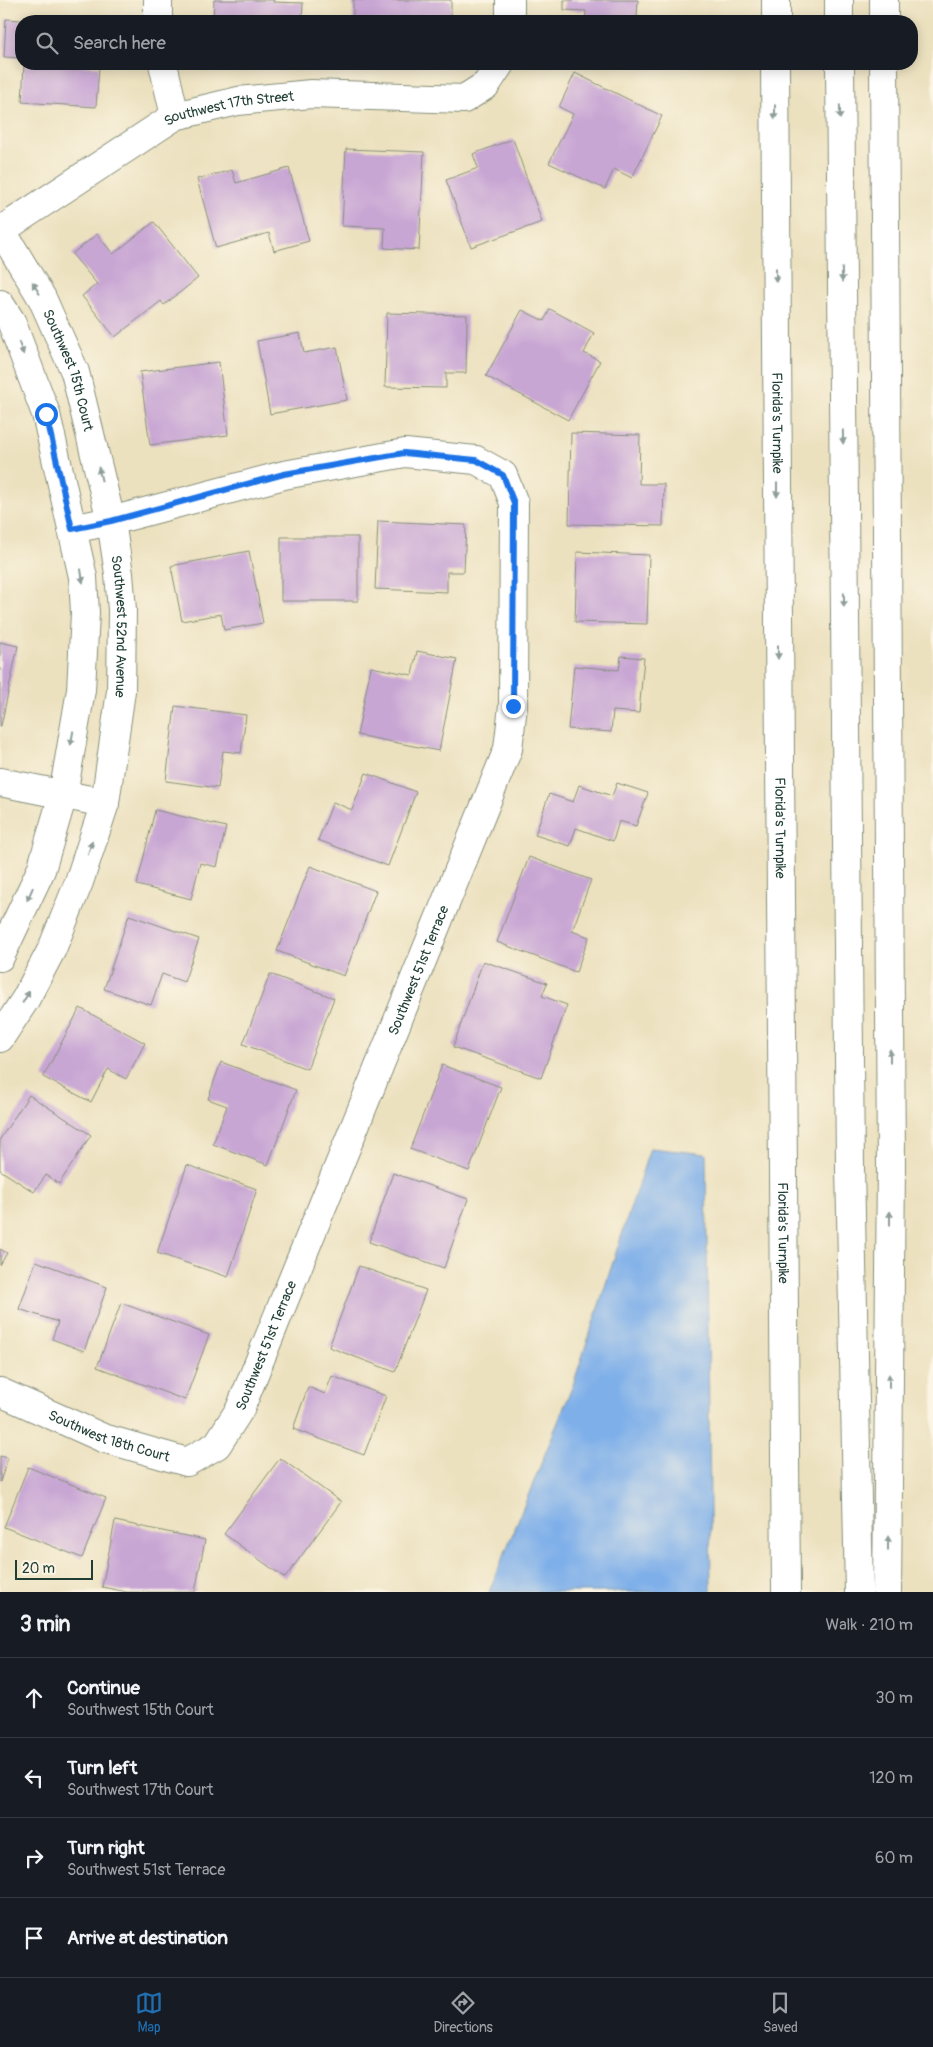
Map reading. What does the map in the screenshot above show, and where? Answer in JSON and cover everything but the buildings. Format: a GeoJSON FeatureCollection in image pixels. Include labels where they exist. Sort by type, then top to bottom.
{"type":"FeatureCollection","features":[{"type":"Feature","properties":{"kind":"main road"},"geometry":{"type":"LineString","coordinates":[[158,0],[158,15]]}},
{"type":"Feature","properties":{"kind":"main road"},"geometry":{"type":"LineString","coordinates":[[510,0],[510,15]]}},
{"type":"Feature","properties":{"kind":"main road"},"geometry":{"type":"LineString","coordinates":[[776,0],[776,15]]}},
{"type":"Feature","properties":{"kind":"main road"},"geometry":{"type":"LineString","coordinates":[[839,0],[839,15]]}},
{"type":"Feature","properties":{"kind":"main road"},"geometry":{"type":"LineString","coordinates":[[884,0],[884,15]]}},
{"type":"Feature","properties":{"kind":"main road"},"geometry":{"type":"LineString","coordinates":[[164,70],[175,116]]}},
{"type":"Feature","properties":{"kind":"main road","name":"Florida's Turnpike"},"geometry":{"type":"LineString","coordinates":[[775,70],[786,1592]]}},
{"type":"Feature","properties":{"kind":"main road"},"geometry":{"type":"LineString","coordinates":[[840,70],[850,1167],[859,1592]]}},
{"type":"Feature","properties":{"kind":"main road"},"geometry":{"type":"LineString","coordinates":[[884,70],[891,1167],[887,1592]]}},
{"type":"Feature","properties":{"kind":"main road","name":"Southwest 17th Street"},"geometry":{"type":"LineString","coordinates":[[1,230],[175,116],[238,101],[311,94],[464,98],[493,74]]}},
{"type":"Feature","properties":{"kind":"main road","name":"Southwest 15th Court"},"geometry":{"type":"LineString","coordinates":[[1,230],[42,298],[75,372],[111,521]]}},
{"type":"Feature","properties":{"kind":"main road"},"geometry":{"type":"LineString","coordinates":[[0,304],[11,321],[46,414],[83,577],[85,613],[80,690],[63,795],[40,870],[0,957]]}},
{"type":"Feature","properties":{"kind":"main road","name":"Southwest 51st Terrace"},"geometry":{"type":"LineString","coordinates":[[111,521],[284,474],[404,453],[476,460],[503,475],[514,503],[513,706],[508,749],[240,1409],[217,1445]]}},
{"type":"Feature","properties":{"kind":"main road"},"geometry":{"type":"LineString","coordinates":[[72,529],[111,521]]}},
{"type":"Feature","properties":{"kind":"main road","name":"Southwest 52nd Avenue"},"geometry":{"type":"LineString","coordinates":[[0,1038],[25,1000],[52,949],[80,882],[105,803],[121,691],[122,610],[111,521]]}},
{"type":"Feature","properties":{"kind":"main road"},"geometry":{"type":"LineString","coordinates":[[0,782],[105,803]]}},
{"type":"Feature","properties":{"kind":"main road","name":"Southwest 18th Court"},"geometry":{"type":"LineString","coordinates":[[0,1392],[103,1438],[187,1462],[217,1445]]}},
{"type":"Feature","properties":{"kind":"water"},"geometry":{"type":"Polygon","coordinates":[[[650,1148],[706,1154],[711,1592],[489,1592],[573,1385],[650,1148]]]}},
{"type":"Feature","properties":{"kind":"route"},"geometry":{"type":"LineString","coordinates":[[46,414],[72,529],[111,521],[284,474],[404,453],[476,460],[503,475],[514,503],[513,706]]}}]}
